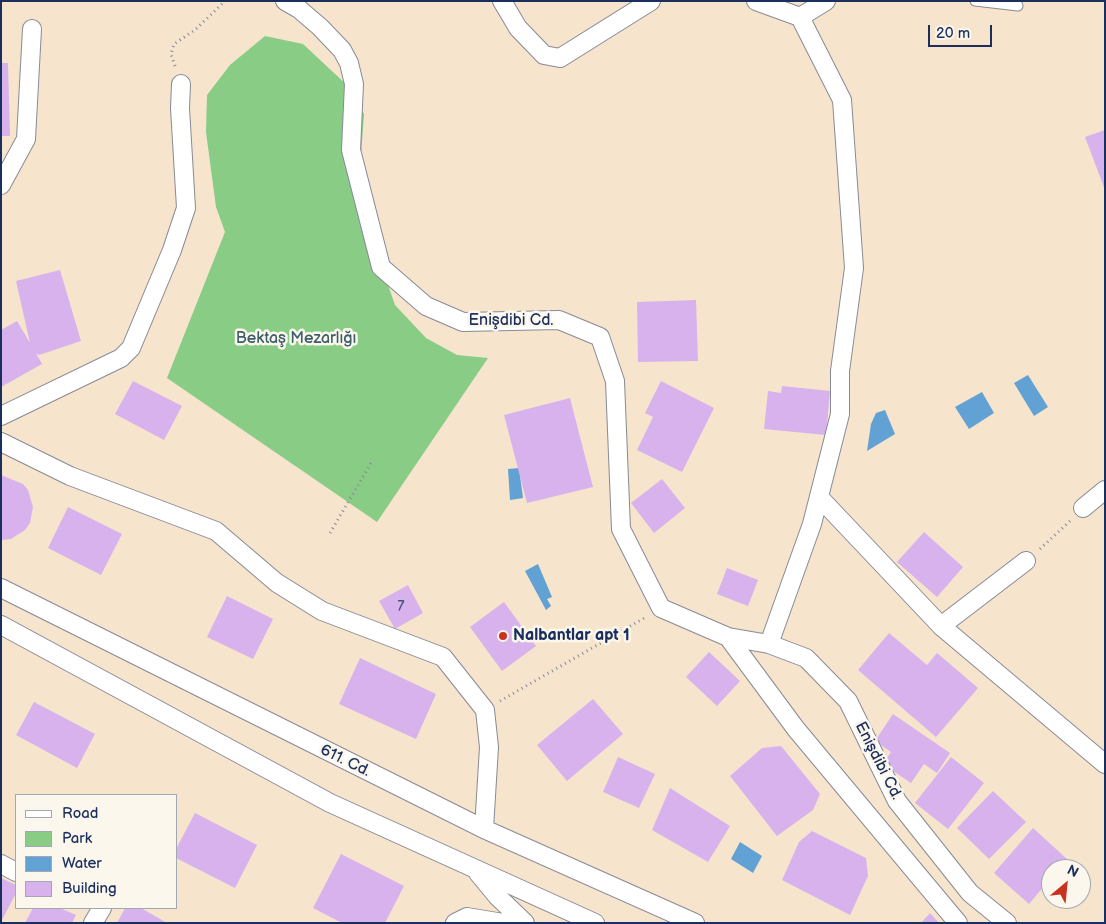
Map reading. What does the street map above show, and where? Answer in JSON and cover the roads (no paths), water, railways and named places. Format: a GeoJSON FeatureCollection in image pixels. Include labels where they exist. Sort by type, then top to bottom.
{"type":"FeatureCollection","features":[{"type":"Feature","properties":{"kind":"street","name":"Enişdibi Cd."},"geometry":{"type":"LineString","coordinates":[[284,1],[299,9],[320,27],[342,50],[349,63],[354,84],[351,150],[381,267],[426,306],[463,322],[559,320],[600,337],[615,380],[621,529],[661,608],[728,637],[769,644],[806,658],[848,700],[897,801],[970,893],[1007,923]]}},
{"type":"Feature","properties":{"kind":"street"},"geometry":{"type":"LineString","coordinates":[[502,1],[518,28],[544,55],[560,58],[651,1]]}},
{"type":"Feature","properties":{"kind":"street"},"geometry":{"type":"LineString","coordinates":[[756,1],[800,17],[842,100],[854,268],[840,371],[840,414],[812,524],[769,644]]}},
{"type":"Feature","properties":{"kind":"street"},"geometry":{"type":"LineString","coordinates":[[800,17],[826,1]]}},
{"type":"Feature","properties":{"kind":"street"},"geometry":{"type":"LineString","coordinates":[[2,177],[26,139],[32,29]]}},
{"type":"Feature","properties":{"kind":"street"},"geometry":{"type":"LineString","coordinates":[[1,416],[122,358],[131,348],[172,250],[186,208],[180,108],[181,84]]}},
{"type":"Feature","properties":{"kind":"street"},"geometry":{"type":"LineString","coordinates":[[1,442],[70,476],[216,531],[277,583],[322,612],[443,657],[485,710],[490,747],[484,829]]}},
{"type":"Feature","properties":{"kind":"street"},"geometry":{"type":"LineString","coordinates":[[1083,508],[1105,490]]}},
{"type":"Feature","properties":{"kind":"street"},"geometry":{"type":"LineString","coordinates":[[819,497],[941,626],[1105,764]]}},
{"type":"Feature","properties":{"kind":"street"},"geometry":{"type":"LineString","coordinates":[[941,626],[1026,561]]}},
{"type":"Feature","properties":{"kind":"street","name":"611. Cd."},"geometry":{"type":"LineString","coordinates":[[1,588],[484,829],[695,923]]}},
{"type":"Feature","properties":{"kind":"street"},"geometry":{"type":"LineString","coordinates":[[1,625],[330,803],[595,923]]}},
{"type":"Feature","properties":{"kind":"street","name":"Enişdibi Cd."},"geometry":{"type":"LineString","coordinates":[[728,637],[796,729],[958,923]]}},
{"type":"Feature","properties":{"kind":"street"},"geometry":{"type":"LineString","coordinates":[[1,864],[15,871]]}},
{"type":"Feature","properties":{"kind":"street"},"geometry":{"type":"LineString","coordinates":[[475,868],[497,896],[525,923]]}},
{"type":"Feature","properties":{"kind":"street"},"geometry":{"type":"LineString","coordinates":[[455,923],[467,917],[503,923]]}},
{"type":"Feature","properties":{"kind":"lane"},"geometry":{"type":"LineString","coordinates":[[974,1],[1018,6],[1016,1]]}},
{"type":"Feature","properties":{"kind":"water"},"geometry":{"type":"Polygon","coordinates":[[[1028,375],[1048,407],[1034,416],[1014,383],[1028,375]]]}},
{"type":"Feature","properties":{"kind":"water"},"geometry":{"type":"Polygon","coordinates":[[[982,392],[994,413],[969,429],[955,407],[982,392]]]}},
{"type":"Feature","properties":{"kind":"water"},"geometry":{"type":"Polygon","coordinates":[[[885,410],[895,434],[867,451],[871,424],[876,413],[885,410]]]}},
{"type":"Feature","properties":{"kind":"water"},"geometry":{"type":"Polygon","coordinates":[[[519,468],[523,498],[510,500],[508,469],[519,468]]]}},
{"type":"Feature","properties":{"kind":"water"},"geometry":{"type":"Polygon","coordinates":[[[538,564],[552,597],[547,599],[551,606],[546,610],[525,571],[538,564]]]}},
{"type":"Feature","properties":{"kind":"water"},"geometry":{"type":"Polygon","coordinates":[[[740,842],[762,856],[753,873],[731,859],[740,842]]]}},
{"type":"Feature","properties":{"kind":"place","name":"Nalbantlar apt 1"},"geometry":{"type":"Point","coordinates":[503,636]}},
{"type":"Feature","properties":{"kind":"park label","name":"Bektaş Mezarlığı"},"geometry":{"type":"Point","coordinates":[296,339]}}]}
